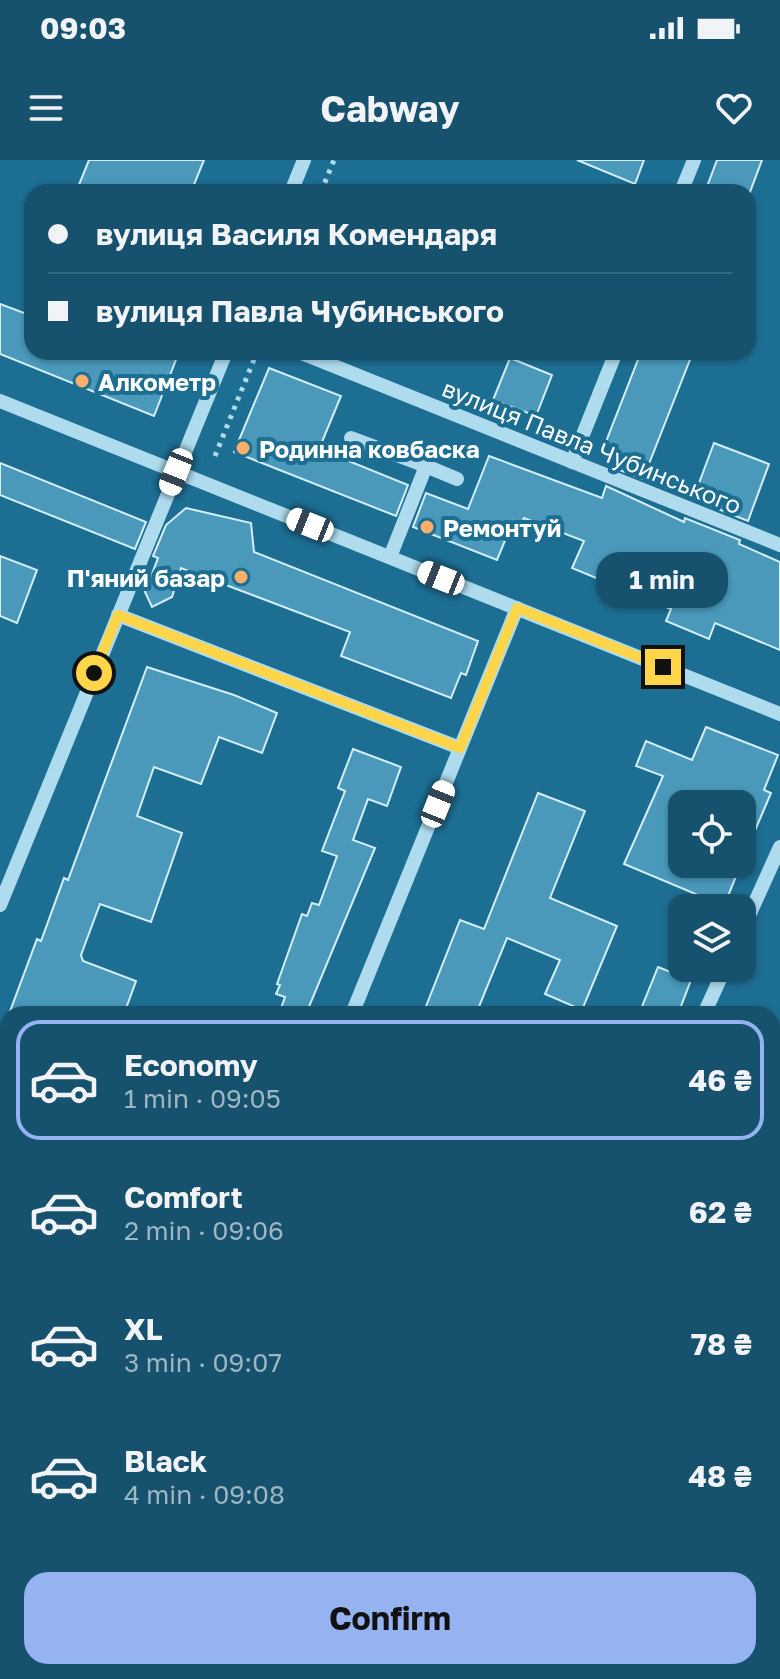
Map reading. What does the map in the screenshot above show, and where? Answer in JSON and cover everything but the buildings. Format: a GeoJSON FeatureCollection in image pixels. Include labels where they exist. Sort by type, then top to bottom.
{"type":"FeatureCollection","features":[{"type":"Feature","properties":{"kind":"street"},"geometry":{"type":"LineString","coordinates":[[294,184],[304,160]]}},
{"type":"Feature","properties":{"kind":"street"},"geometry":{"type":"LineString","coordinates":[[684,184],[694,160]]}},
{"type":"Feature","properties":{"kind":"street"},"geometry":{"type":"LineString","coordinates":[[0,905],[223,360]]}},
{"type":"Feature","properties":{"kind":"street","name":"вулиця Павла Чубинського"},"geometry":{"type":"LineString","coordinates":[[319,360],[780,545]]}},
{"type":"Feature","properties":{"kind":"street"},"geometry":{"type":"LineString","coordinates":[[572,462],[613,360]]}},
{"type":"Feature","properties":{"kind":"street"},"geometry":{"type":"LineString","coordinates":[[0,401],[780,714]]}},
{"type":"Feature","properties":{"kind":"street"},"geometry":{"type":"LineString","coordinates":[[351,438],[457,479]]}},
{"type":"Feature","properties":{"kind":"street"},"geometry":{"type":"LineString","coordinates":[[390,557],[426,466]]}},
{"type":"Feature","properties":{"kind":"street"},"geometry":{"type":"LineString","coordinates":[[355,1006],[517,608]]}},
{"type":"Feature","properties":{"kind":"street"},"geometry":{"type":"LineString","coordinates":[[118,615],[460,748]]}},
{"type":"Feature","properties":{"kind":"street"},"geometry":{"type":"LineString","coordinates":[[756,900],[780,847]]}},
{"type":"Feature","properties":{"kind":"street"},"geometry":{"type":"LineString","coordinates":[[708,1006],[719,982]]}},
{"type":"Feature","properties":{"kind":"path"},"geometry":{"type":"LineString","coordinates":[[324,184],[334,160]]}},
{"type":"Feature","properties":{"kind":"path"},"geometry":{"type":"LineString","coordinates":[[215,456],[254,360]]}},
{"type":"Feature","properties":{"kind":"place","name":"Алкометр"},"geometry":{"type":"Point","coordinates":[82,381]}},
{"type":"Feature","properties":{"kind":"place","name":"Родинна ковбаска"},"geometry":{"type":"Point","coordinates":[243,448]}},
{"type":"Feature","properties":{"kind":"place","name":"Ремонтуй"},"geometry":{"type":"Point","coordinates":[427,527]}},
{"type":"Feature","properties":{"kind":"place","name":"П'яний базар"},"geometry":{"type":"Point","coordinates":[241,577]}},
{"type":"Feature","properties":{"kind":"route"},"geometry":{"type":"LineString","coordinates":[[94,673],[118,615],[460,748],[517,608],[663,667]]}}]}
